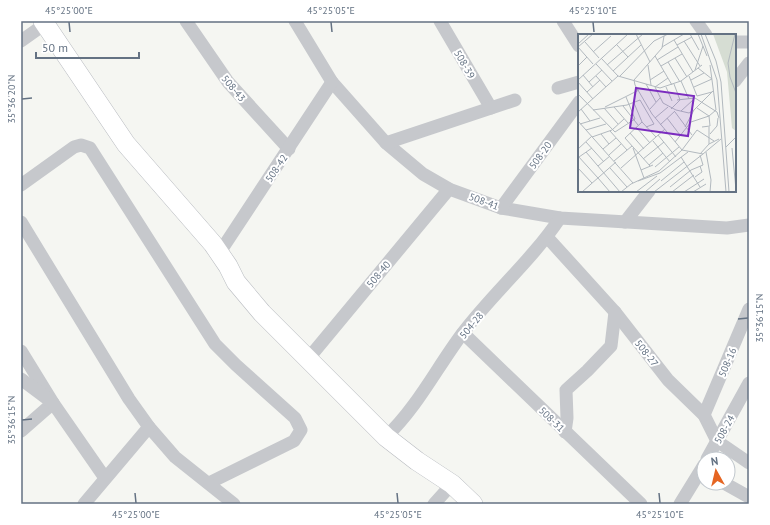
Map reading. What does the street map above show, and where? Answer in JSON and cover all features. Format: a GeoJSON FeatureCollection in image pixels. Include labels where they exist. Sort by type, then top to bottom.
{"type":"FeatureCollection","features":[{"type":"Feature","properties":{"kind":"street","name":"508-43"},"geometry":{"type":"LineString","coordinates":[[186,21],[228,82],[289,149]]}},
{"type":"Feature","properties":{"kind":"street","name":"508-41"},"geometry":{"type":"LineString","coordinates":[[295,21],[332,82],[386,143],[423,174],[449,189],[501,208],[560,218],[727,228],[749,225]]}},
{"type":"Feature","properties":{"kind":"street","name":"508-39"},"geometry":{"type":"LineString","coordinates":[[440,21],[491,108]]}},
{"type":"Feature","properties":{"kind":"street"},"geometry":{"type":"LineString","coordinates":[[563,21],[578,44]]}},
{"type":"Feature","properties":{"kind":"street"},"geometry":{"type":"LineString","coordinates":[[696,21],[705,34]]}},
{"type":"Feature","properties":{"kind":"street"},"geometry":{"type":"LineString","coordinates":[[21,41],[44,22],[126,144],[220,252],[242,290],[386,437],[417,461],[452,484],[473,504]]}},
{"type":"Feature","properties":{"kind":"street"},"geometry":{"type":"LineString","coordinates":[[736,42],[749,42]]}},
{"type":"Feature","properties":{"kind":"street"},"geometry":{"type":"LineString","coordinates":[[736,80],[749,64]]}},
{"type":"Feature","properties":{"kind":"street","name":"508-42"},"geometry":{"type":"LineString","coordinates":[[220,252],[332,82]]}},
{"type":"Feature","properties":{"kind":"street"},"geometry":{"type":"LineString","coordinates":[[558,88],[578,82]]}},
{"type":"Feature","properties":{"kind":"street"},"geometry":{"type":"LineString","coordinates":[[386,143],[515,100]]}},
{"type":"Feature","properties":{"kind":"street","name":"508-20"},"geometry":{"type":"LineString","coordinates":[[501,208],[578,103]]}},
{"type":"Feature","properties":{"kind":"street"},"geometry":{"type":"LineString","coordinates":[[21,185],[74,147],[81,146],[90,148],[216,344],[295,418],[301,430],[294,441],[209,483]]}},
{"type":"Feature","properties":{"kind":"street","name":"508-40"},"geometry":{"type":"LineString","coordinates":[[308,359],[449,189]]}},
{"type":"Feature","properties":{"kind":"street"},"geometry":{"type":"LineString","coordinates":[[626,222],[648,192]]}},
{"type":"Feature","properties":{"kind":"street","name":"504-28"},"geometry":{"type":"LineString","coordinates":[[386,437],[405,418],[463,333],[548,237],[560,218]]}},
{"type":"Feature","properties":{"kind":"street"},"geometry":{"type":"LineString","coordinates":[[21,222],[129,400],[149,427],[175,457],[234,504]]}},
{"type":"Feature","properties":{"kind":"street","name":"508-27"},"geometry":{"type":"LineString","coordinates":[[548,237],[615,312],[668,380],[704,415],[717,441],[749,463]]}},
{"type":"Feature","properties":{"kind":"street","name":"508-16"},"geometry":{"type":"LineString","coordinates":[[704,415],[749,309]]}},
{"type":"Feature","properties":{"kind":"street"},"geometry":{"type":"LineString","coordinates":[[565,432],[567,418],[566,390],[611,346],[615,312]]}},
{"type":"Feature","properties":{"kind":"street","name":"508-31"},"geometry":{"type":"LineString","coordinates":[[463,333],[641,504]]}},
{"type":"Feature","properties":{"kind":"street"},"geometry":{"type":"LineString","coordinates":[[21,351],[53,403],[106,478]]}},
{"type":"Feature","properties":{"kind":"street"},"geometry":{"type":"LineString","coordinates":[[21,379],[53,403]]}},
{"type":"Feature","properties":{"kind":"street","name":"508-24"},"geometry":{"type":"LineString","coordinates":[[712,451],[717,441],[745,401],[749,383]]}},
{"type":"Feature","properties":{"kind":"street"},"geometry":{"type":"LineString","coordinates":[[21,431],[53,403]]}},
{"type":"Feature","properties":{"kind":"street"},"geometry":{"type":"LineString","coordinates":[[84,504],[149,427]]}},
{"type":"Feature","properties":{"kind":"street","name":"508-24"},"geometry":{"type":"LineString","coordinates":[[680,504],[696,479]]}},
{"type":"Feature","properties":{"kind":"street"},"geometry":{"type":"LineString","coordinates":[[434,504],[452,484]]}},
{"type":"Feature","properties":{"kind":"street"},"geometry":{"type":"LineString","coordinates":[[736,490],[749,497]]}}]}
